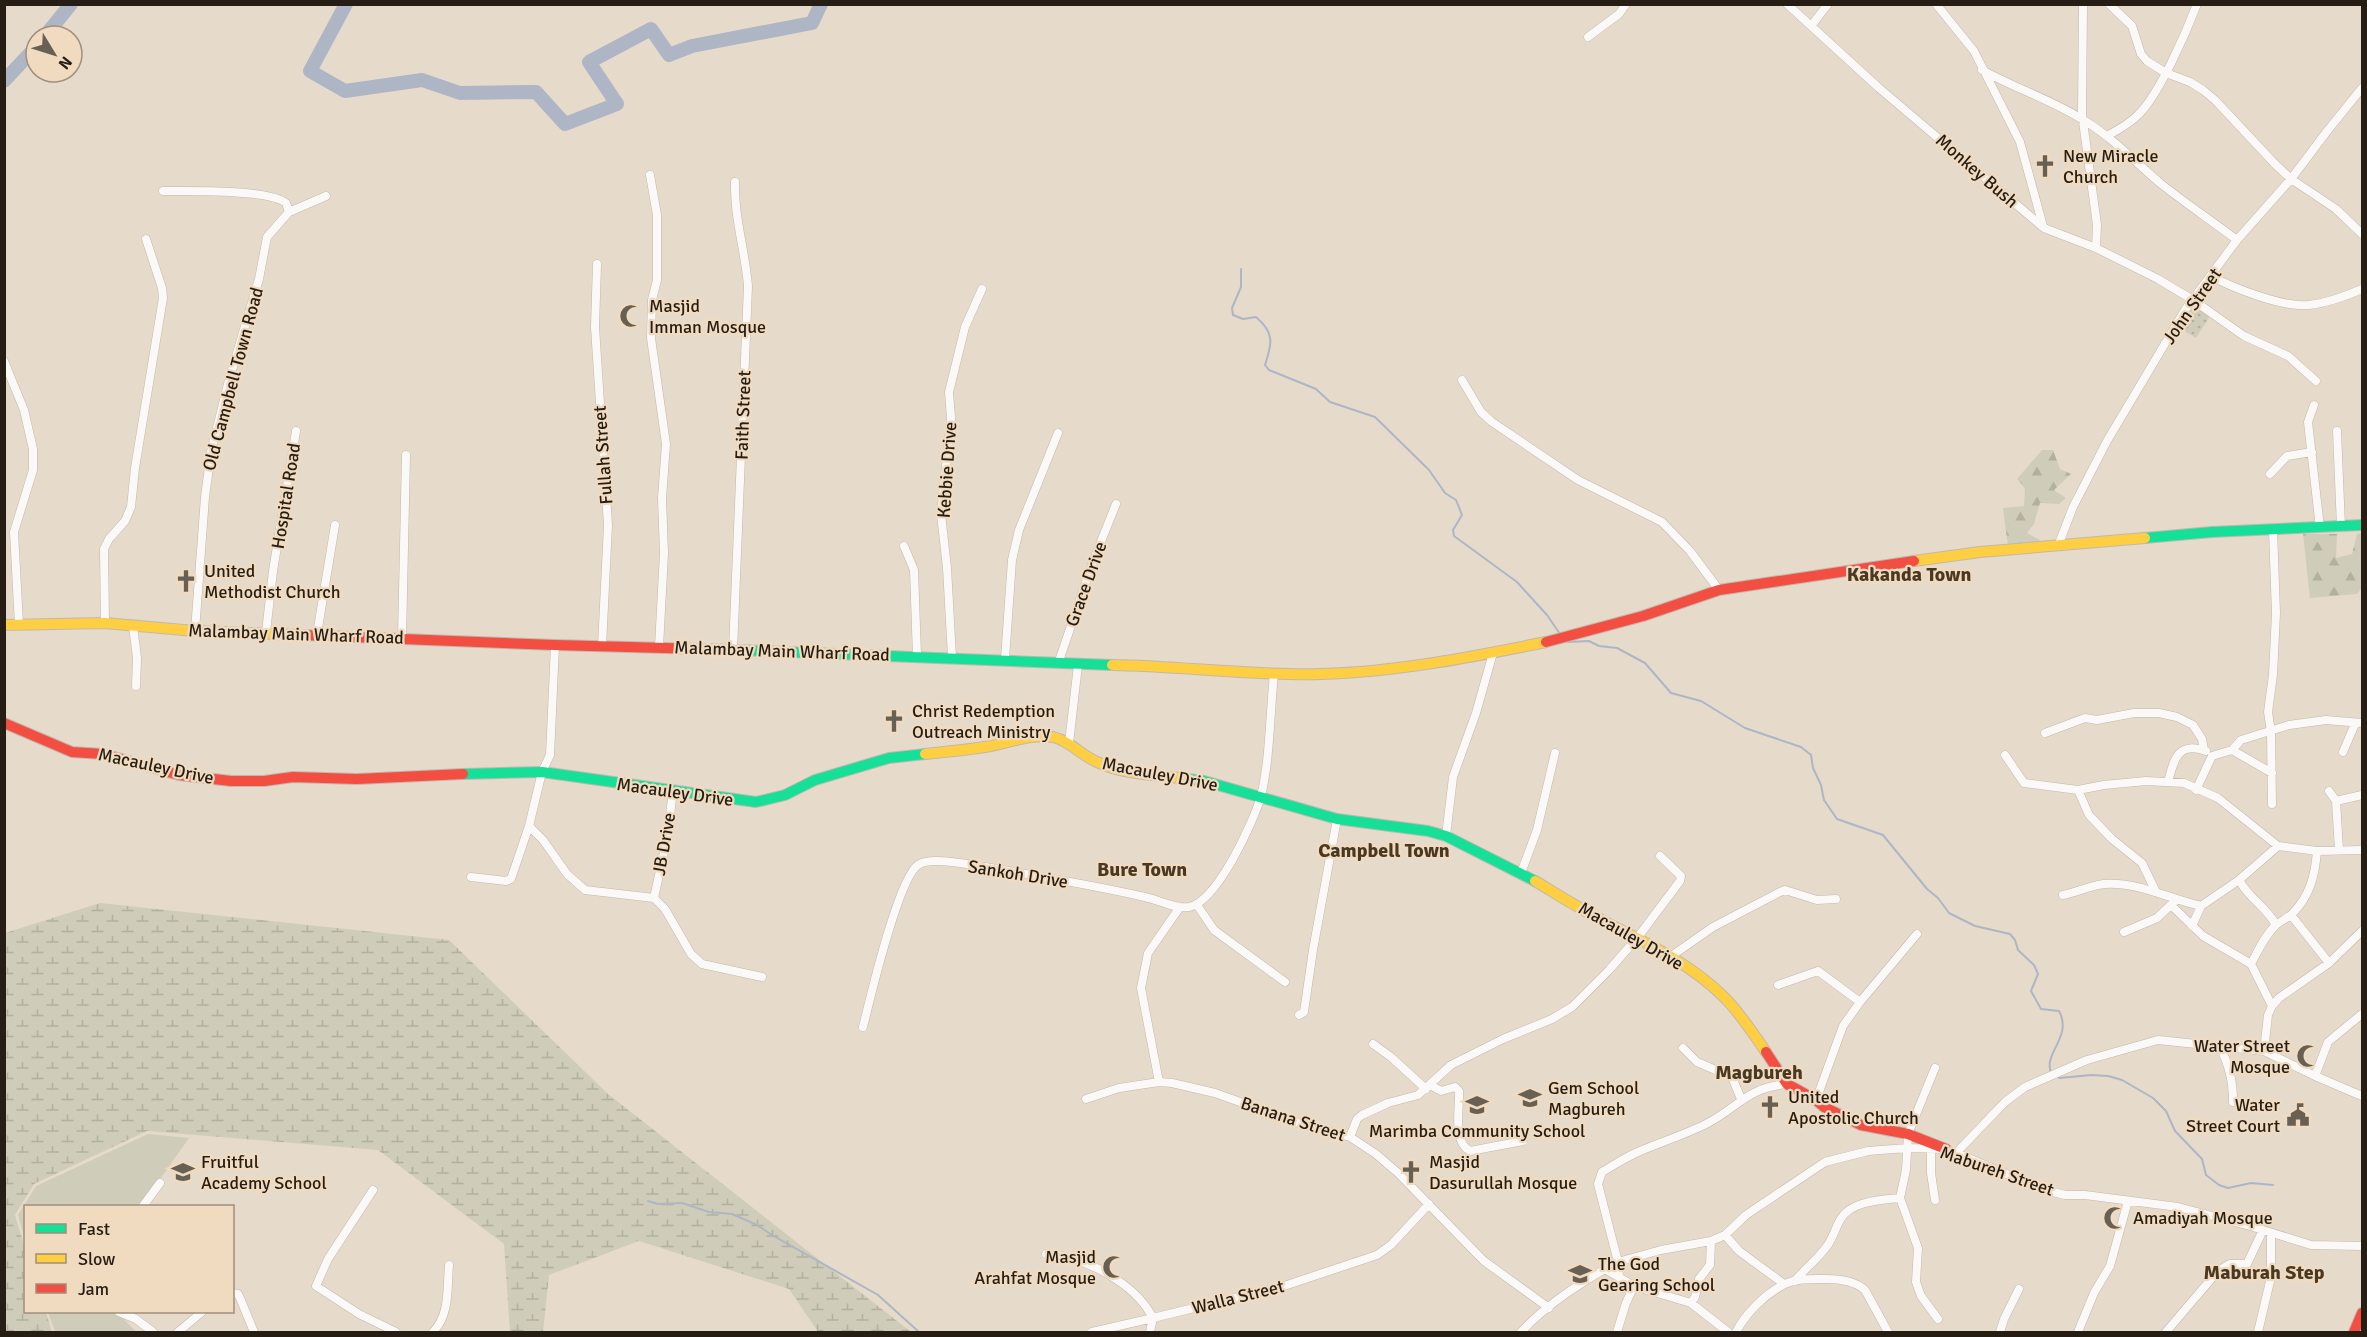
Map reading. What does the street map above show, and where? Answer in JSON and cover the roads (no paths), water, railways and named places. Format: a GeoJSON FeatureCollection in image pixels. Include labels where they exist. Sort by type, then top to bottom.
{"type":"FeatureCollection","features":[{"type":"Feature","properties":{"kind":"main road","name":"Malambay Main Wharf Road"},"geometry":{"type":"LineString","coordinates":[[4,625],[105,623],[195,631],[1005,659],[1077,665],[1160,666],[1274,674],[1322,674],[1386,669],[1493,653],[1561,639],[1643,616],[1719,590],[1837,571],[1968,554],[2212,532],[2362,525]]}},
{"type":"Feature","properties":{"kind":"main road","name":"Macauley Drive"},"geometry":{"type":"LineString","coordinates":[[4,723],[72,752],[103,754],[179,775],[231,781],[264,781],[293,777],[357,779],[542,772],[756,802],[785,795],[814,780],[889,758],[986,747],[1038,737],[1053,737],[1069,743],[1079,753],[1098,763],[1120,770],[1204,781],[1337,819],[1428,831],[1446,836],[1521,873],[1670,957],[1724,997],[1747,1024],[1787,1084],[1837,1115],[1861,1125],[1908,1134],[1951,1151]]}},
{"type":"Feature","properties":{"kind":"main road"},"geometry":{"type":"LineString","coordinates":[[2354,1332],[2362,1313]]}},
{"type":"Feature","properties":{"kind":"street"},"geometry":{"type":"LineString","coordinates":[[1588,37],[1618,14],[1626,4]]}},
{"type":"Feature","properties":{"kind":"street","name":"Monkey Bush"},"geometry":{"type":"LineString","coordinates":[[1788,4],[1983,178],[2044,228],[2096,248],[2193,300],[2244,336],[2288,356],[2316,381]]}},
{"type":"Feature","properties":{"kind":"street"},"geometry":{"type":"LineString","coordinates":[[1810,26],[1828,4]]}},
{"type":"Feature","properties":{"kind":"street"},"geometry":{"type":"LineString","coordinates":[[1936,4],[1974,51],[2020,142],[2044,228]]}},
{"type":"Feature","properties":{"kind":"street"},"geometry":{"type":"LineString","coordinates":[[2083,4],[2083,120],[2097,225],[2096,248]]}},
{"type":"Feature","properties":{"kind":"street"},"geometry":{"type":"LineString","coordinates":[[2109,4],[2132,26],[2143,57],[2166,73],[2190,82],[2209,95],[2291,179],[2336,208],[2362,234]]}},
{"type":"Feature","properties":{"kind":"street"},"geometry":{"type":"LineString","coordinates":[[2107,136],[2142,111],[2166,73],[2197,4]]}},
{"type":"Feature","properties":{"kind":"street"},"geometry":{"type":"LineString","coordinates":[[1982,70],[2011,87],[2057,105],[2083,120],[2107,136],[2159,182],[2237,240]]}},
{"type":"Feature","properties":{"kind":"street","name":"John Street"},"geometry":{"type":"LineString","coordinates":[[2058,546],[2073,507],[2107,441],[2193,300],[2237,240],[2291,179],[2362,88]]}},
{"type":"Feature","properties":{"kind":"street"},"geometry":{"type":"LineString","coordinates":[[650,175],[657,215],[657,280],[652,300],[651,338],[666,444],[662,498],[664,553],[659,647]]}},
{"type":"Feature","properties":{"kind":"street","name":"Faith Street"},"geometry":{"type":"LineString","coordinates":[[734,650],[748,286],[746,262],[736,215],[735,182]]}},
{"type":"Feature","properties":{"kind":"street"},"geometry":{"type":"LineString","coordinates":[[163,191],[256,194],[280,198],[286,203],[289,212]]}},
{"type":"Feature","properties":{"kind":"street","name":"Old Campbell Town Road"},"geometry":{"type":"LineString","coordinates":[[195,631],[205,497],[211,452],[229,380],[254,298],[267,237],[289,212],[326,196]]}},
{"type":"Feature","properties":{"kind":"street"},"geometry":{"type":"LineString","coordinates":[[105,623],[104,549],[109,539],[125,521],[131,507],[135,468],[163,298],[162,288],[146,239]]}},
{"type":"Feature","properties":{"kind":"street","name":"Fullah Street"},"geometry":{"type":"LineString","coordinates":[[597,264],[595,327],[608,525],[602,646]]}},
{"type":"Feature","properties":{"kind":"street"},"geometry":{"type":"LineString","coordinates":[[2211,276],[2272,300],[2307,305],[2348,296],[2362,289]]}},
{"type":"Feature","properties":{"kind":"street","name":"Kebbie Drive"},"geometry":{"type":"LineString","coordinates":[[952,657],[941,514],[951,418],[949,392],[964,327],[982,289]]}},
{"type":"Feature","properties":{"kind":"street"},"geometry":{"type":"LineString","coordinates":[[4,361],[24,410],[33,448],[33,470],[15,532],[19,625]]}},
{"type":"Feature","properties":{"kind":"street"},"geometry":{"type":"LineString","coordinates":[[1462,380],[1481,412],[1492,422],[1578,480],[1662,522],[1690,551],[1719,590]]}},
{"type":"Feature","properties":{"kind":"street"},"geometry":{"type":"LineString","coordinates":[[2314,405],[2308,422],[2320,528]]}},
{"type":"Feature","properties":{"kind":"street","name":"Hospital Road"},"geometry":{"type":"LineString","coordinates":[[266,633],[273,571],[296,431]]}},
{"type":"Feature","properties":{"kind":"street"},"geometry":{"type":"LineString","coordinates":[[2337,431],[2341,527]]}},
{"type":"Feature","properties":{"kind":"street"},"geometry":{"type":"LineString","coordinates":[[1005,659],[1011,560],[1022,520],[1058,433]]}},
{"type":"Feature","properties":{"kind":"street"},"geometry":{"type":"LineString","coordinates":[[2270,474],[2287,456],[2312,452]]}},
{"type":"Feature","properties":{"kind":"street"},"geometry":{"type":"LineString","coordinates":[[402,638],[406,455]]}},
{"type":"Feature","properties":{"kind":"street","name":"Grace Drive"},"geometry":{"type":"LineString","coordinates":[[1058,664],[1092,564],[1116,504]]}},
{"type":"Feature","properties":{"kind":"street"},"geometry":{"type":"LineString","coordinates":[[317,634],[335,525]]}},
{"type":"Feature","properties":{"kind":"street"},"geometry":{"type":"LineString","coordinates":[[2272,804],[2271,732],[2268,712],[2273,675],[2276,613],[2273,530]]}},
{"type":"Feature","properties":{"kind":"street"},"geometry":{"type":"LineString","coordinates":[[904,546],[914,570],[916,656]]}},
{"type":"Feature","properties":{"kind":"street"},"geometry":{"type":"LineString","coordinates":[[133,626],[137,658],[136,686]]}},
{"type":"Feature","properties":{"kind":"street"},"geometry":{"type":"LineString","coordinates":[[471,877],[506,881],[511,879],[529,826],[542,772],[550,755],[555,645]]}},
{"type":"Feature","properties":{"kind":"street"},"geometry":{"type":"LineString","coordinates":[[1446,836],[1453,777],[1476,713],[1493,653]]}},
{"type":"Feature","properties":{"kind":"street"},"geometry":{"type":"LineString","coordinates":[[1069,743],[1077,665]]}},
{"type":"Feature","properties":{"kind":"street"},"geometry":{"type":"LineString","coordinates":[[1274,674],[1261,796],[1232,862],[1214,889],[1197,904],[1214,930],[1285,982]]}},
{"type":"Feature","properties":{"kind":"street"},"geometry":{"type":"LineString","coordinates":[[2045,733],[2085,718],[2097,720],[2134,713],[2159,714],[2177,717],[2193,725],[2202,739],[2205,750],[2211,756]]}},
{"type":"Feature","properties":{"kind":"street"},"geometry":{"type":"LineString","coordinates":[[2211,756],[2232,750],[2241,740],[2271,732],[2289,724],[2326,720],[2359,723],[2343,752]]}},
{"type":"Feature","properties":{"kind":"street"},"geometry":{"type":"LineString","coordinates":[[2168,782],[2173,762],[2182,750],[2189,748],[2205,750]]}},
{"type":"Feature","properties":{"kind":"street"},"geometry":{"type":"LineString","coordinates":[[2232,750],[2272,773]]}},
{"type":"Feature","properties":{"kind":"street"},"geometry":{"type":"LineString","coordinates":[[1521,873],[1537,830],[1555,753]]}},
{"type":"Feature","properties":{"kind":"street"},"geometry":{"type":"LineString","coordinates":[[2005,755],[2024,783],[2078,790],[2114,784],[2184,783],[2218,798],[2265,833],[2278,846],[2317,851],[2362,850]]}},
{"type":"Feature","properties":{"kind":"street"},"geometry":{"type":"LineString","coordinates":[[2196,790],[2211,756]]}},
{"type":"Feature","properties":{"kind":"street"},"geometry":{"type":"LineString","coordinates":[[2078,790],[2089,815],[2112,839],[2142,863],[2156,892]]}},
{"type":"Feature","properties":{"kind":"street","name":"JB Drive"},"geometry":{"type":"LineString","coordinates":[[654,898],[667,838],[673,791]]}},
{"type":"Feature","properties":{"kind":"street"},"geometry":{"type":"LineString","coordinates":[[2329,791],[2336,801],[2339,850]]}},
{"type":"Feature","properties":{"kind":"street"},"geometry":{"type":"LineString","coordinates":[[2336,801],[2362,795]]}},
{"type":"Feature","properties":{"kind":"street"},"geometry":{"type":"LineString","coordinates":[[1299,1015],[1305,1010],[1312,950],[1337,819]]}},
{"type":"Feature","properties":{"kind":"street"},"geometry":{"type":"LineString","coordinates":[[529,826],[543,840],[567,874],[585,890],[654,898],[665,909],[695,959],[707,966],[762,977]]}},
{"type":"Feature","properties":{"kind":"street"},"geometry":{"type":"LineString","coordinates":[[2192,926],[2201,906],[2239,880],[2278,846]]}},
{"type":"Feature","properties":{"kind":"street"},"geometry":{"type":"LineString","coordinates":[[2250,964],[2261,944],[2276,925],[2291,915],[2303,901],[2315,876],[2317,851]]}},
{"type":"Feature","properties":{"kind":"street"},"geometry":{"type":"LineString","coordinates":[[1350,1137],[1357,1119],[1362,1115],[1388,1103],[1418,1095],[1451,1065],[1503,1039],[1552,1019],[1572,1007],[1610,970],[1680,881],[1681,876],[1677,871],[1660,856]]}},
{"type":"Feature","properties":{"kind":"street","name":"Sankoh Drive"},"geometry":{"type":"LineString","coordinates":[[863,1027],[895,911],[913,870],[921,863],[931,861],[971,865],[1044,876],[1148,897],[1180,907],[1197,904]]}},
{"type":"Feature","properties":{"kind":"street"},"geometry":{"type":"LineString","coordinates":[[2239,880],[2245,892],[2269,911],[2276,925]]}},
{"type":"Feature","properties":{"kind":"street"},"geometry":{"type":"LineString","coordinates":[[2063,895],[2107,884],[2156,892],[2174,903],[2203,936],[2250,964],[2272,1006]]}},
{"type":"Feature","properties":{"kind":"street"},"geometry":{"type":"LineString","coordinates":[[1670,957],[1713,927],[1780,892],[1790,891],[1811,899],[1836,899]]}},
{"type":"Feature","properties":{"kind":"street"},"geometry":{"type":"LineString","coordinates":[[2124,932],[2157,918],[2174,903],[2201,906]]}},
{"type":"Feature","properties":{"kind":"street"},"geometry":{"type":"LineString","coordinates":[[1159,1082],[1141,995],[1142,979],[1148,953],[1180,907]]}},
{"type":"Feature","properties":{"kind":"street"},"geometry":{"type":"LineString","coordinates":[[2291,915],[2329,963]]}},
{"type":"Feature","properties":{"kind":"street"},"geometry":{"type":"LineString","coordinates":[[2264,1051],[2268,1015],[2272,1006],[2279,998],[2329,963],[2362,931]]}},
{"type":"Feature","properties":{"kind":"street"},"geometry":{"type":"LineString","coordinates":[[1816,1100],[1839,1034],[1860,1002],[1917,934]]}},
{"type":"Feature","properties":{"kind":"street"},"geometry":{"type":"LineString","coordinates":[[1778,985],[1818,971],[1860,1002]]}},
{"type":"Feature","properties":{"kind":"street"},"geometry":{"type":"LineString","coordinates":[[2314,1076],[2328,1042],[2362,1014]]}},
{"type":"Feature","properties":{"kind":"street"},"geometry":{"type":"LineString","coordinates":[[1951,1151],[2025,1087],[2088,1060],[2158,1040],[2264,1051],[2314,1076],[2362,1096]]}},
{"type":"Feature","properties":{"kind":"street"},"geometry":{"type":"LineString","coordinates":[[1373,1044],[1428,1087],[1442,1091],[1455,1087],[1459,1090],[1458,1120],[1462,1145],[1465,1149],[1470,1151],[1523,1141]]}},
{"type":"Feature","properties":{"kind":"street"},"geometry":{"type":"LineString","coordinates":[[2220,1046],[2231,1071],[2233,1102]]}},
{"type":"Feature","properties":{"kind":"street"},"geometry":{"type":"LineString","coordinates":[[1683,1048],[1697,1062],[1732,1077],[1741,1099]]}},
{"type":"Feature","properties":{"kind":"street"},"geometry":{"type":"LineString","coordinates":[[1935,1068],[1908,1134],[1906,1170],[1900,1198],[1918,1248],[1916,1282],[1922,1296],[1938,1319]]}},
{"type":"Feature","properties":{"kind":"street","name":"Banana Street"},"geometry":{"type":"LineString","coordinates":[[1086,1099],[1119,1089],[1159,1082],[1188,1085],[1301,1124],[1350,1137],[1376,1154],[1484,1261],[1549,1308]]}},
{"type":"Feature","properties":{"kind":"street"},"geometry":{"type":"LineString","coordinates":[[1619,1277],[1618,1262],[1598,1184],[1602,1172],[1637,1152],[1670,1141],[1706,1124],[1726,1113],[1741,1099],[1763,1088],[1787,1084]]}},
{"type":"Feature","properties":{"kind":"street","name":"Mabureh Street"},"geometry":{"type":"LineString","coordinates":[[1521,1332],[1549,1308],[1618,1262],[1661,1250],[1712,1241],[1725,1235],[1756,1208],[1825,1162],[1868,1151],[1907,1148],[1951,1151],[2046,1190],[2065,1195],[2085,1195],[2178,1207],[2311,1245],[2362,1246]]}},
{"type":"Feature","properties":{"kind":"street"},"geometry":{"type":"LineString","coordinates":[[1931,1149],[1931,1173],[1935,1200]]}},
{"type":"Feature","properties":{"kind":"street"},"geometry":{"type":"LineString","coordinates":[[144,1205],[160,1184]]}},
{"type":"Feature","properties":{"kind":"street"},"geometry":{"type":"LineString","coordinates":[[373,1190],[328,1258],[316,1286],[358,1314],[396,1332]]}},
{"type":"Feature","properties":{"kind":"street"},"geometry":{"type":"LineString","coordinates":[[1795,1281],[1825,1249],[1840,1219],[1848,1211],[1864,1204],[1900,1198]]}},
{"type":"Feature","properties":{"kind":"street"},"geometry":{"type":"LineString","coordinates":[[2078,1332],[2110,1266],[2128,1201]]}},
{"type":"Feature","properties":{"kind":"street","name":"Walla Street"},"geometry":{"type":"LineString","coordinates":[[1092,1332],[1284,1286],[1377,1255],[1391,1245],[1429,1204]]}},
{"type":"Feature","properties":{"kind":"street"},"geometry":{"type":"LineString","coordinates":[[2166,1332],[2218,1271],[2230,1264],[2247,1264],[2267,1231]]}},
{"type":"Feature","properties":{"kind":"street"},"geometry":{"type":"LineString","coordinates":[[2258,1332],[2271,1277],[2267,1231]]}},
{"type":"Feature","properties":{"kind":"street"},"geometry":{"type":"LineString","coordinates":[[1725,1235],[1739,1251],[1784,1284]]}},
{"type":"Feature","properties":{"kind":"street"},"geometry":{"type":"LineString","coordinates":[[1691,1304],[1699,1279],[1710,1264],[1712,1241]]}},
{"type":"Feature","properties":{"kind":"street"},"geometry":{"type":"LineString","coordinates":[[1046,1254],[1068,1257],[1115,1279],[1147,1306],[1153,1318],[1150,1332]]}},
{"type":"Feature","properties":{"kind":"street"},"geometry":{"type":"LineString","coordinates":[[433,1332],[442,1321],[446,1310],[449,1264]]}},
{"type":"Feature","properties":{"kind":"street"},"geometry":{"type":"LineString","coordinates":[[1605,1269],[1634,1286],[1691,1304],[1728,1332]]}},
{"type":"Feature","properties":{"kind":"street"},"geometry":{"type":"LineString","coordinates":[[1736,1332],[1748,1313],[1784,1284],[1795,1281],[1834,1279],[1859,1285],[1865,1290],[1888,1332]]}},
{"type":"Feature","properties":{"kind":"street"},"geometry":{"type":"LineString","coordinates":[[1617,1332],[1634,1286]]}},
{"type":"Feature","properties":{"kind":"street"},"geometry":{"type":"LineString","coordinates":[[2000,1332],[2004,1318],[2019,1289]]}},
{"type":"Feature","properties":{"kind":"street"},"geometry":{"type":"LineString","coordinates":[[234,1293],[238,1294],[255,1332]]}},
{"type":"Feature","properties":{"kind":"street"},"geometry":{"type":"LineString","coordinates":[[123,1313],[136,1319],[153,1332]]}},
{"type":"Feature","properties":{"kind":"street"},"geometry":{"type":"LineString","coordinates":[[178,1332],[199,1313]]}},
{"type":"Feature","properties":{"kind":"waterway"},"geometry":{"type":"LineString","coordinates":[[55,24],[71,4]]}},
{"type":"Feature","properties":{"kind":"waterway"},"geometry":{"type":"LineString","coordinates":[[346,4],[310,71],[345,91],[422,80],[460,93],[536,92],[565,124],[617,104],[589,62],[651,29],[669,55],[692,46],[812,23],[821,4]]}},
{"type":"Feature","properties":{"kind":"waterway"},"geometry":{"type":"LineString","coordinates":[[4,81],[24,60]]}},
{"type":"Feature","properties":{"kind":"waterway"},"geometry":{"type":"LineString","coordinates":[[1241,269],[1241,287],[1232,308],[1233,315],[1243,319],[1256,317],[1266,328],[1270,345],[1265,365],[1269,370],[1316,389],[1330,402],[1375,417],[1429,470],[1445,493],[1456,500],[1462,515],[1453,530],[1454,536],[1517,582],[1547,615],[1560,634]]}},
{"type":"Feature","properties":{"kind":"waterway"},"geometry":{"type":"LineString","coordinates":[[1568,642],[1589,641],[1599,646],[1617,648],[1645,663],[1671,693],[1701,701],[1745,728],[1801,747],[1811,755],[1824,800],[1837,819],[1883,835],[1949,913],[1975,926],[2010,934],[2018,950],[2034,965],[2038,974],[2031,991],[2041,1009],[2059,1011],[2062,1020],[2061,1037],[2051,1058],[2051,1072]]}},
{"type":"Feature","properties":{"kind":"waterway"},"geometry":{"type":"LineString","coordinates":[[2056,1076],[2060,1078],[2108,1076],[2122,1080],[2153,1098],[2166,1111],[2175,1131],[2202,1159],[2206,1175],[2219,1185],[2228,1188],[2251,1183],[2273,1185]]}},
{"type":"Feature","properties":{"kind":"waterway"},"geometry":{"type":"LineString","coordinates":[[648,1201],[658,1204],[682,1203],[709,1212],[732,1214],[757,1225],[878,1295],[919,1332]]}},
{"type":"Feature","properties":{"kind":"place","name":"New Miracle Church"},"geometry":{"type":"Point","coordinates":[2045,166]}},
{"type":"Feature","properties":{"kind":"place","name":"Masjid Imman Mosque"},"geometry":{"type":"Point","coordinates":[631,316]}},
{"type":"Feature","properties":{"kind":"place","name":"United Methodist Church"},"geometry":{"type":"Point","coordinates":[186,581]}},
{"type":"Feature","properties":{"kind":"place","name":"Christ Redemption Outreach Ministry"},"geometry":{"type":"Point","coordinates":[894,721]}},
{"type":"Feature","properties":{"kind":"place","name":"Water Street Mosque"},"geometry":{"type":"Point","coordinates":[2308,1056]}},
{"type":"Feature","properties":{"kind":"place","name":"Gem School Magbureh"},"geometry":{"type":"Point","coordinates":[1530,1098]}},
{"type":"Feature","properties":{"kind":"place","name":"Marimba Community School"},"geometry":{"type":"Point","coordinates":[1477,1105]}},
{"type":"Feature","properties":{"kind":"place","name":"United Apostolic Church"},"geometry":{"type":"Point","coordinates":[1770,1107]}},
{"type":"Feature","properties":{"kind":"place","name":"Water Street Court"},"geometry":{"type":"Point","coordinates":[2298,1115]}},
{"type":"Feature","properties":{"kind":"place","name":"Fruitful Academy School"},"geometry":{"type":"Point","coordinates":[183,1172]}},
{"type":"Feature","properties":{"kind":"place","name":"Masjid Dasurullah Mosque"},"geometry":{"type":"Point","coordinates":[1411,1172]}},
{"type":"Feature","properties":{"kind":"place","name":"Amadiyah Mosque"},"geometry":{"type":"Point","coordinates":[2115,1218]}},
{"type":"Feature","properties":{"kind":"place","name":"Masjid Arahfat Mosque"},"geometry":{"type":"Point","coordinates":[1114,1267]}},
{"type":"Feature","properties":{"kind":"place","name":"The God Gearing School"},"geometry":{"type":"Point","coordinates":[1580,1274]}},
{"type":"Feature","properties":{"kind":"district","name":"Kakanda Town"},"geometry":{"type":"Point","coordinates":[1909,574]}},
{"type":"Feature","properties":{"kind":"district","name":"Campbell Town"},"geometry":{"type":"Point","coordinates":[1384,850]}},
{"type":"Feature","properties":{"kind":"district","name":"Bure Town"},"geometry":{"type":"Point","coordinates":[1142,869]}},
{"type":"Feature","properties":{"kind":"district","name":"Magbureh"},"geometry":{"type":"Point","coordinates":[1759,1072]}},
{"type":"Feature","properties":{"kind":"district","name":"Maburah Step"},"geometry":{"type":"Point","coordinates":[2264,1272]}}]}
